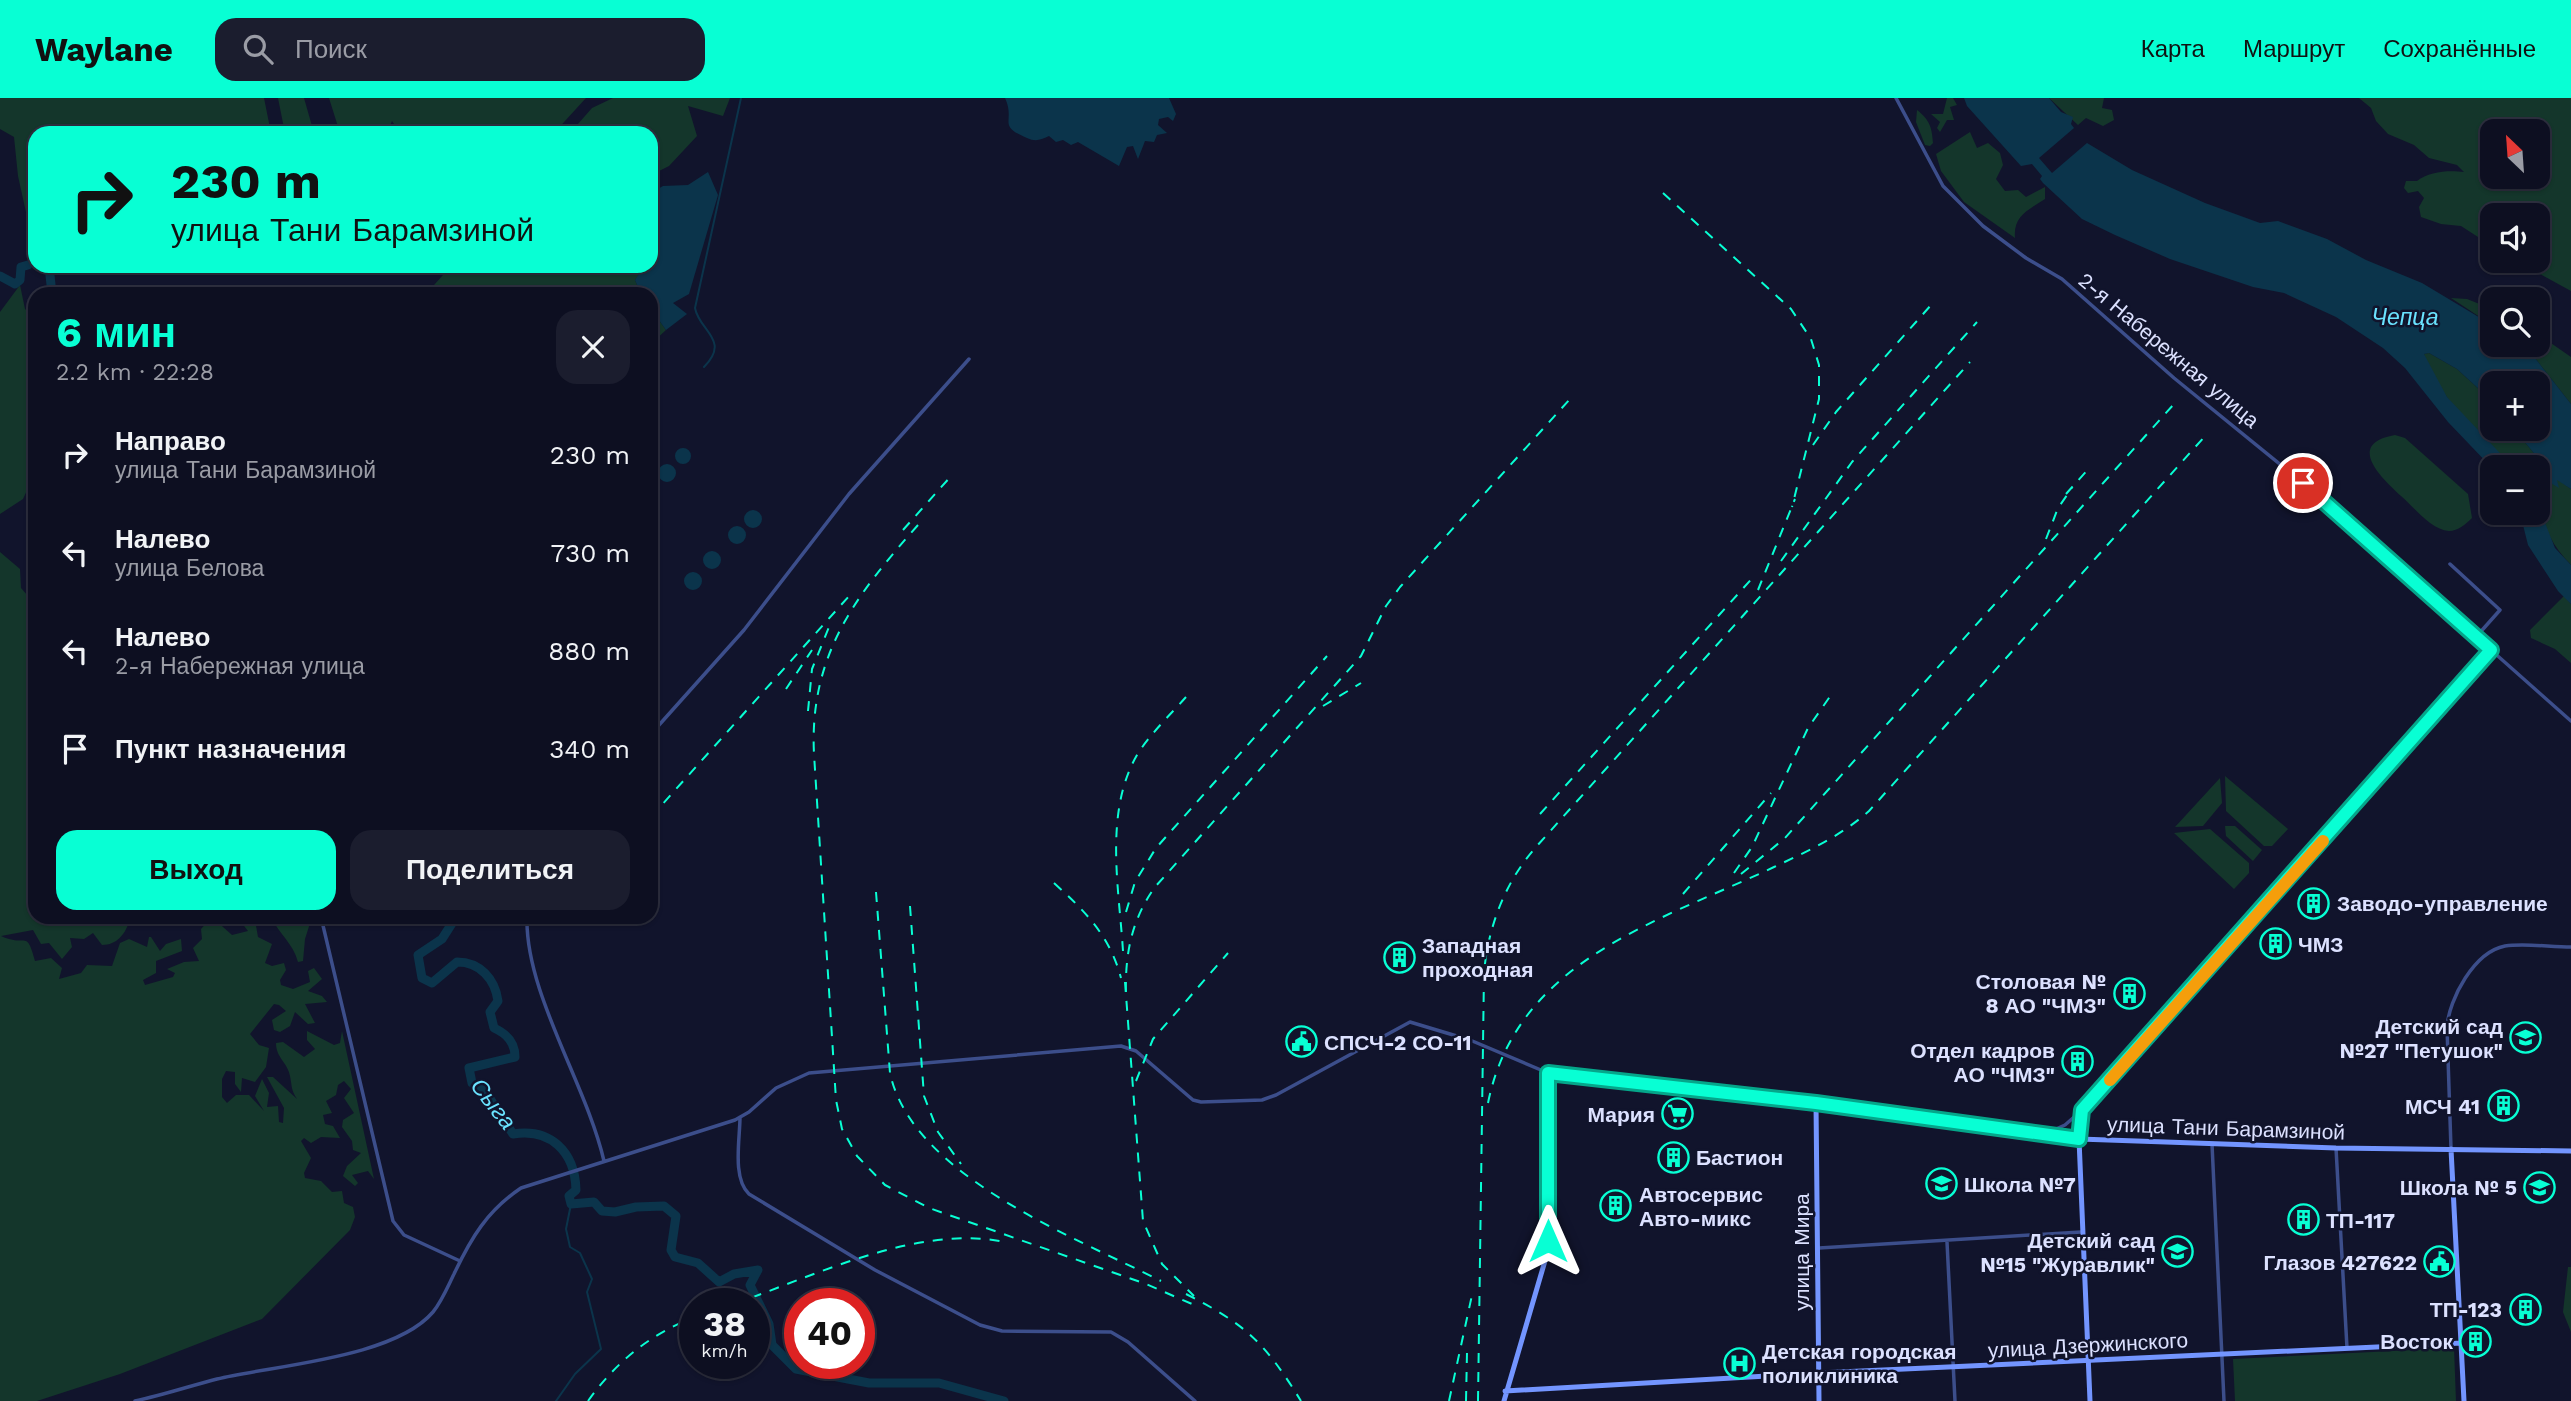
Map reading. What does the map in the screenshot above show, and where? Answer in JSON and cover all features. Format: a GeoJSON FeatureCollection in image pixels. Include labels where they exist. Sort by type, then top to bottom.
{"type":"FeatureCollection","features":[{"type":"Feature","properties":{"kind":"street","name":"2-я Набережная улица"},"geometry":{"type":"LineString","coordinates":[[1896,98],[1943,186],[1983,226],[2062,279],[2174,378],[2303,483],[2571,721]]}},
{"type":"Feature","properties":{"kind":"street"},"geometry":{"type":"LineString","coordinates":[[658,726],[744,631],[849,494],[969,359]]}},
{"type":"Feature","properties":{"kind":"street"},"geometry":{"type":"LineString","coordinates":[[2450,564],[2500,610],[2476,637]]}},
{"type":"Feature","properties":{"kind":"street"},"geometry":{"type":"LineString","coordinates":[[2039,1135],[2065,1125],[2082,1110],[2491,650]]}},
{"type":"Feature","properties":{"kind":"street"},"geometry":{"type":"LineString","coordinates":[[323,924],[393,1221],[404,1235],[460,1261]]}},
{"type":"Feature","properties":{"kind":"street"},"geometry":{"type":"LineString","coordinates":[[527,924],[526,940],[532,968],[586,1102],[604,1161]]}},
{"type":"Feature","properties":{"kind":"street"},"geometry":{"type":"LineString","coordinates":[[2464,1401],[2451,1149],[2448,1013],[2456,995],[2488,953],[2504,946],[2571,947]]}},
{"type":"Feature","properties":{"kind":"street"},"geometry":{"type":"LineString","coordinates":[[135,1401],[216,1380],[314,1361],[396,1338],[420,1325],[435,1310],[479,1224],[500,1202],[521,1188],[740,1117],[776,1088],[809,1073],[1121,1046],[1136,1051],[1184,1094],[1201,1102],[1262,1100],[1410,1022],[1470,1040],[1548,1073],[1547,1254],[1504,1401]]}},
{"type":"Feature","properties":{"kind":"street","name":"улица Тани Барамзиной"},"geometry":{"type":"LineString","coordinates":[[1548,1073],[1816,1103],[2079,1139],[2336,1148],[2571,1151]]}},
{"type":"Feature","properties":{"kind":"street","name":"улица Мира"},"geometry":{"type":"LineString","coordinates":[[1816,1103],[1819,1401]]}},
{"type":"Feature","properties":{"kind":"street"},"geometry":{"type":"LineString","coordinates":[[2082,1110],[2079,1139],[2081,1232],[2090,1401]]}},
{"type":"Feature","properties":{"kind":"street"},"geometry":{"type":"LineString","coordinates":[[740,1117],[740,1178],[743,1188],[749,1194],[875,1270],[980,1325],[1002,1331],[1111,1332],[1128,1342],[1195,1401]]}},
{"type":"Feature","properties":{"kind":"street"},"geometry":{"type":"LineString","coordinates":[[2212,1144],[2224,1401]]}},
{"type":"Feature","properties":{"kind":"street"},"geometry":{"type":"LineString","coordinates":[[2336,1148],[2347,1348]]}},
{"type":"Feature","properties":{"kind":"street"},"geometry":{"type":"LineString","coordinates":[[1816,1248],[2081,1232]]}},
{"type":"Feature","properties":{"kind":"street"},"geometry":{"type":"LineString","coordinates":[[1947,1241],[1955,1401]]}},
{"type":"Feature","properties":{"kind":"street","name":"улица Дзержинского"},"geometry":{"type":"LineString","coordinates":[[1505,1391],[1818,1373],[2462,1343]]}},
{"type":"Feature","properties":{"kind":"green space"},"geometry":{"type":"Polygon","coordinates":[[[0,98],[264,98],[270,126],[28,126],[28,221],[18,176],[14,137],[0,129],[0,98]]]}},
{"type":"Feature","properties":{"kind":"green space"},"geometry":{"type":"Polygon","coordinates":[[[278,98],[304,98],[312,126],[284,126],[278,98]]]}},
{"type":"Feature","properties":{"kind":"green space"},"geometry":{"type":"Polygon","coordinates":[[[329,98],[586,98],[560,126],[395,126],[392,121],[390,126],[338,126],[329,98]]]}},
{"type":"Feature","properties":{"kind":"green space"},"geometry":{"type":"Polygon","coordinates":[[[613,98],[730,98],[723,116],[688,106],[697,136],[669,166],[658,172],[658,126],[576,126],[592,108],[613,98]]]}},
{"type":"Feature","properties":{"kind":"green space"},"geometry":{"type":"Polygon","coordinates":[[[1947,98],[1953,98],[1957,105],[1950,107],[1954,120],[1947,120],[1940,132],[1937,128],[1940,122],[1931,114],[1943,114],[1947,98]]]}},
{"type":"Feature","properties":{"kind":"green space"},"geometry":{"type":"Polygon","coordinates":[[[2049,98],[2104,98],[2102,108],[2112,110],[2114,120],[2103,126],[2086,118],[2078,125],[2049,98]]]}},
{"type":"Feature","properties":{"kind":"green space"},"geometry":{"type":"Polygon","coordinates":[[[2359,98],[2571,98],[2571,291],[2538,273],[2550,273],[2550,203],[2480,203],[2480,238],[2461,226],[2441,224],[2421,217],[2419,207],[2424,198],[2418,191],[2408,193],[2404,188],[2406,181],[2417,181],[2440,172],[2464,172],[2457,165],[2429,158],[2414,145],[2388,134],[2376,121],[2371,108],[2359,98]]]}},
{"type":"Feature","properties":{"kind":"green space"},"geometry":{"type":"Polygon","coordinates":[[[1917,110],[1930,125],[1933,143],[1930,146],[1925,145],[1916,122],[1917,110]]]}},
{"type":"Feature","properties":{"kind":"green space"},"geometry":{"type":"Polygon","coordinates":[[[1970,132],[1977,148],[1988,143],[2000,153],[2003,165],[1996,179],[2005,191],[2018,190],[2026,197],[2045,187],[2045,199],[2028,210],[2016,224],[2015,238],[1964,202],[1941,171],[1936,154],[1970,132]]]}},
{"type":"Feature","properties":{"kind":"green space"},"geometry":{"type":"Polygon","coordinates":[[[445,273],[640,273],[635,280],[638,287],[432,287],[445,273]]]}},
{"type":"Feature","properties":{"kind":"green space"},"geometry":{"type":"Polygon","coordinates":[[[20,285],[28,312],[28,488],[23,499],[0,514],[0,312],[20,285]]]}},
{"type":"Feature","properties":{"kind":"green space"},"geometry":{"type":"Polygon","coordinates":[[[2451,298],[2467,299],[2480,304],[2480,317],[2451,298]]]}},
{"type":"Feature","properties":{"kind":"green space"},"geometry":{"type":"Polygon","coordinates":[[[658,319],[666,330],[658,337],[658,319]]]}},
{"type":"Feature","properties":{"kind":"green space"},"geometry":{"type":"Polygon","coordinates":[[[2550,342],[2571,357],[2571,404],[2550,377],[2550,371],[2545,371],[2535,358],[2550,357],[2550,342]]]}},
{"type":"Feature","properties":{"kind":"green space"},"geometry":{"type":"Polygon","coordinates":[[[2429,353],[2457,369],[2480,390],[2480,436],[2438,384],[2424,354],[2429,353]]]}},
{"type":"Feature","properties":{"kind":"green space"},"geometry":{"type":"Polygon","coordinates":[[[2395,435],[2405,438],[2468,494],[2472,518],[2464,525],[2449,531],[2436,527],[2417,512],[2378,472],[2372,463],[2372,446],[2395,435]]]}},
{"type":"Feature","properties":{"kind":"green space"},"geometry":{"type":"Polygon","coordinates":[[[2485,441],[2524,441],[2535,455],[2500,455],[2485,441]]]}},
{"type":"Feature","properties":{"kind":"green space"},"geometry":{"type":"Polygon","coordinates":[[[2557,479],[2571,489],[2571,565],[2545,525],[2550,525],[2550,480],[2557,479]]]}},
{"type":"Feature","properties":{"kind":"green space"},"geometry":{"type":"Polygon","coordinates":[[[0,552],[20,569],[21,588],[28,596],[28,924],[128,924],[120,938],[107,945],[102,945],[93,933],[84,939],[70,938],[72,947],[62,959],[49,943],[41,944],[33,930],[1,936],[27,942],[35,961],[51,958],[62,968],[59,979],[81,973],[87,965],[112,966],[120,943],[129,939],[147,947],[151,937],[160,951],[166,944],[181,939],[182,951],[156,961],[156,973],[143,980],[145,985],[173,977],[175,973],[167,969],[184,962],[199,961],[193,948],[202,939],[201,929],[205,924],[220,924],[232,935],[248,931],[242,924],[256,924],[258,937],[272,944],[265,963],[272,966],[284,963],[286,970],[280,980],[281,985],[293,989],[310,982],[308,971],[314,968],[322,979],[308,991],[322,996],[327,1002],[305,1004],[315,1023],[308,1024],[295,1012],[290,1026],[280,1032],[274,1030],[272,1020],[286,1011],[274,1004],[250,1034],[259,1045],[269,1048],[266,1067],[255,1082],[242,1078],[241,1092],[235,1084],[235,1072],[226,1071],[222,1079],[222,1097],[227,1103],[236,1095],[249,1095],[264,1111],[255,1096],[262,1079],[269,1093],[267,1107],[278,1106],[279,1122],[283,1123],[284,1108],[267,1077],[273,1077],[297,1099],[289,1071],[278,1053],[276,1043],[283,1042],[304,1057],[315,1049],[307,1040],[307,1031],[334,1045],[340,1043],[342,1031],[374,1179],[368,1171],[352,1175],[358,1183],[355,1186],[343,1176],[347,1166],[361,1153],[353,1150],[352,1141],[342,1127],[343,1120],[354,1113],[344,1098],[351,1089],[344,1081],[338,1085],[336,1095],[326,1101],[332,1113],[323,1115],[325,1124],[333,1126],[340,1138],[321,1137],[311,1143],[304,1138],[301,1141],[311,1158],[304,1173],[305,1178],[321,1181],[332,1192],[342,1191],[344,1203],[353,1207],[355,1217],[350,1230],[262,1319],[120,1374],[37,1401],[0,1401],[0,552]]]}},
{"type":"Feature","properties":{"kind":"green space"},"geometry":{"type":"Polygon","coordinates":[[[2564,596],[2571,604],[2571,663],[2555,649],[2531,638],[2530,630],[2564,596]]]}},
{"type":"Feature","properties":{"kind":"green space"},"geometry":{"type":"Polygon","coordinates":[[[2225,776],[2288,829],[2272,846],[2264,846],[2226,811],[2225,776]]]}},
{"type":"Feature","properties":{"kind":"green space"},"geometry":{"type":"Polygon","coordinates":[[[2220,778],[2222,803],[2203,826],[2175,827],[2220,778]]]}},
{"type":"Feature","properties":{"kind":"green space"},"geometry":{"type":"Polygon","coordinates":[[[2225,826],[2235,826],[2262,850],[2253,861],[2226,836],[2225,826]]]}},
{"type":"Feature","properties":{"kind":"green space"},"geometry":{"type":"Polygon","coordinates":[[[2210,829],[2249,863],[2249,873],[2234,889],[2174,833],[2210,829]]]}},
{"type":"Feature","properties":{"kind":"green space"},"geometry":{"type":"Polygon","coordinates":[[[275,924],[310,924],[303,961],[298,962],[293,949],[275,924]]]}},
{"type":"Feature","properties":{"kind":"green space"},"geometry":{"type":"Polygon","coordinates":[[[2568,1267],[2571,1267],[2571,1332],[2563,1312],[2568,1267]]]}},
{"type":"Feature","properties":{"kind":"green space"},"geometry":{"type":"Polygon","coordinates":[[[2454,1348],[2456,1401],[2235,1401],[2233,1359],[2454,1348]]]}},
{"type":"Feature","properties":{"kind":"water"},"geometry":{"type":"Polygon","coordinates":[[[1005,98],[1169,98],[1176,114],[1173,121],[1168,117],[1159,119],[1158,125],[1167,133],[1157,135],[1154,142],[1145,141],[1138,159],[1133,146],[1127,147],[1119,166],[1078,142],[1071,145],[1063,140],[1056,142],[1049,136],[1033,140],[1018,134],[1009,126],[1005,98]]]}},
{"type":"Feature","properties":{"kind":"water","name":"Чепца"},"geometry":{"type":"Polygon","coordinates":[[[1964,98],[2049,98],[2061,112],[2073,117],[2071,124],[2074,128],[2039,158],[2052,173],[2087,143],[2132,170],[2205,203],[2260,223],[2278,221],[2327,239],[2366,260],[2422,283],[2480,318],[2480,357],[2534,357],[2545,371],[2480,371],[2480,390],[2457,369],[2429,353],[2424,354],[2447,397],[2480,432],[2480,441],[2488,441],[2502,455],[2480,455],[2448,422],[2405,368],[2383,348],[2336,317],[2284,293],[2253,287],[2170,259],[2082,219],[2043,183],[2040,179],[2042,176],[2032,164],[2021,166],[1967,106],[1964,98]]]}},
{"type":"Feature","properties":{"kind":"water"},"geometry":{"type":"Polygon","coordinates":[[[708,172],[718,195],[689,294],[673,303],[687,314],[666,330],[658,319],[658,287],[638,287],[635,280],[640,273],[658,273],[658,189],[663,186],[688,185],[708,172]]]}},
{"type":"Feature","properties":{"kind":"water","name":"Чепца"},"geometry":{"type":"Polygon","coordinates":[[[2550,377],[2571,404],[2571,489],[2557,480],[2559,488],[2550,483],[2550,455],[2535,455],[2524,441],[2550,441],[2550,377]]]}},
{"type":"Feature","properties":{"kind":"water"},"geometry":{"type":"Polygon","coordinates":[[[680,448],[686,448],[691,456],[689,462],[680,464],[675,459],[675,453],[680,448]]]}},
{"type":"Feature","properties":{"kind":"water"},"geometry":{"type":"Polygon","coordinates":[[[667,464],[673,467],[676,473],[673,479],[667,482],[661,479],[658,473],[661,467],[667,464]]]}},
{"type":"Feature","properties":{"kind":"water"},"geometry":{"type":"Polygon","coordinates":[[[753,510],[759,513],[762,519],[759,525],[753,528],[747,525],[744,519],[747,513],[753,510]]]}},
{"type":"Feature","properties":{"kind":"water"},"geometry":{"type":"Polygon","coordinates":[[[2523,525],[2546,525],[2555,548],[2571,565],[2571,604],[2558,591],[2528,545],[2523,525]]]}},
{"type":"Feature","properties":{"kind":"water"},"geometry":{"type":"Polygon","coordinates":[[[737,526],[743,529],[746,535],[743,541],[737,544],[731,541],[728,535],[731,529],[737,526]]]}},
{"type":"Feature","properties":{"kind":"water"},"geometry":{"type":"Polygon","coordinates":[[[712,551],[718,554],[721,560],[718,566],[712,569],[706,566],[703,560],[706,554],[712,551]]]}},
{"type":"Feature","properties":{"kind":"water"},"geometry":{"type":"Polygon","coordinates":[[[693,572],[699,575],[702,581],[699,587],[693,590],[687,587],[684,581],[687,575],[693,572]]]}},
{"type":"Feature","properties":{"kind":"waterway"},"geometry":{"type":"LineString","coordinates":[[704,367],[712,358],[714,343],[695,308],[741,98]]}},
{"type":"Feature","properties":{"kind":"waterway","name":"Сыга"},"geometry":{"type":"LineString","coordinates":[[0,276],[15,284],[20,280],[21,267],[28,265]]}},
{"type":"Feature","properties":{"kind":"waterway","name":"Сыга"},"geometry":{"type":"LineString","coordinates":[[50,273],[51,287]]}},
{"type":"Feature","properties":{"kind":"waterway","name":"Сыга"},"geometry":{"type":"LineString","coordinates":[[452,924],[442,939],[418,955],[422,978],[432,983],[457,962],[473,965],[490,979],[498,1001],[490,1012],[494,1028],[509,1039],[514,1047],[515,1057],[469,1068],[472,1083],[483,1088],[513,1134],[538,1135],[558,1145],[571,1164],[575,1176],[576,1190],[569,1196],[571,1204],[594,1202],[602,1211],[615,1212],[636,1207],[664,1206],[676,1216],[671,1250],[675,1257],[698,1263],[719,1282],[734,1274],[758,1270],[750,1285],[769,1324],[772,1345],[796,1369],[869,1383],[939,1383],[1004,1401]]}},
{"type":"Feature","properties":{"kind":"waterway"},"geometry":{"type":"LineString","coordinates":[[556,1401],[575,1374],[601,1349],[587,1292],[592,1279],[580,1253],[570,1247],[566,1229],[571,1204]]}},
{"type":"Feature","properties":{"kind":"railway"},"geometry":{"type":"LineString","coordinates":[[1663,193],[1791,309],[1811,339],[1819,365],[1819,399],[1792,507]]}},
{"type":"Feature","properties":{"kind":"railway"},"geometry":{"type":"LineString","coordinates":[[1813,445],[1836,412],[1932,304]]}},
{"type":"Feature","properties":{"kind":"railway"},"geometry":{"type":"LineString","coordinates":[[1781,561],[1852,462],[1977,322]]}},
{"type":"Feature","properties":{"kind":"railway"},"geometry":{"type":"LineString","coordinates":[[1478,1401],[1484,973],[1489,939],[1507,890],[1536,847],[1970,362]]}},
{"type":"Feature","properties":{"kind":"railway"},"geometry":{"type":"LineString","coordinates":[[1126,992],[1127,964],[1135,924],[1155,887],[1361,656],[1386,606],[1400,587],[1570,399]]}},
{"type":"Feature","properties":{"kind":"railway"},"geometry":{"type":"LineString","coordinates":[[1741,874],[1785,838],[2174,404]]}},
{"type":"Feature","properties":{"kind":"railway"},"geometry":{"type":"LineString","coordinates":[[1488,1103],[1504,1054],[1529,1014],[1561,980],[1598,952],[1640,928],[1812,849],[1869,811],[2206,435]]}},
{"type":"Feature","properties":{"kind":"railway"},"geometry":{"type":"LineString","coordinates":[[2066,494],[2091,466]]}},
{"type":"Feature","properties":{"kind":"railway"},"geometry":{"type":"LineString","coordinates":[[903,530],[952,475]]}},
{"type":"Feature","properties":{"kind":"railway"},"geometry":{"type":"LineString","coordinates":[[2046,539],[2058,508],[2072,488]]}},
{"type":"Feature","properties":{"kind":"railway"},"geometry":{"type":"LineString","coordinates":[[1758,590],[1795,499]]}},
{"type":"Feature","properties":{"kind":"railway"},"geometry":{"type":"LineString","coordinates":[[918,525],[875,576],[841,629],[828,656],[819,686],[814,719],[836,1100],[842,1129],[857,1156],[885,1185],[929,1208],[1146,1284],[1192,1304]]}},
{"type":"Feature","properties":{"kind":"railway"},"geometry":{"type":"LineString","coordinates":[[1540,814],[1756,574]]}},
{"type":"Feature","properties":{"kind":"railway"},"geometry":{"type":"LineString","coordinates":[[658,809],[850,595]]}},
{"type":"Feature","properties":{"kind":"railway"},"geometry":{"type":"LineString","coordinates":[[808,711],[812,669],[829,627]]}},
{"type":"Feature","properties":{"kind":"railway"},"geometry":{"type":"LineString","coordinates":[[786,689],[812,650]]}},
{"type":"Feature","properties":{"kind":"railway"},"geometry":{"type":"LineString","coordinates":[[1126,912],[1135,882],[1156,848],[1327,656]]}},
{"type":"Feature","properties":{"kind":"railway"},"geometry":{"type":"LineString","coordinates":[[1323,706],[1361,683]]}},
{"type":"Feature","properties":{"kind":"railway"},"geometry":{"type":"LineString","coordinates":[[1734,873],[1752,847],[1808,728],[1831,695]]}},
{"type":"Feature","properties":{"kind":"railway"},"geometry":{"type":"LineString","coordinates":[[1123,951],[1116,851],[1120,801],[1137,755],[1186,697]]}},
{"type":"Feature","properties":{"kind":"railway"},"geometry":{"type":"LineString","coordinates":[[1683,894],[1771,793]]}},
{"type":"Feature","properties":{"kind":"railway"},"geometry":{"type":"LineString","coordinates":[[1054,883],[1095,925],[1110,949],[1121,978]]}},
{"type":"Feature","properties":{"kind":"railway"},"geometry":{"type":"LineString","coordinates":[[876,892],[890,1073],[904,1110],[930,1143],[963,1172],[1002,1199],[1043,1223],[1161,1281]]}},
{"type":"Feature","properties":{"kind":"railway"},"geometry":{"type":"LineString","coordinates":[[910,906],[924,1096],[938,1132],[961,1164]]}},
{"type":"Feature","properties":{"kind":"railway"},"geometry":{"type":"LineString","coordinates":[[1136,1081],[1153,1039],[1228,953]]}},
{"type":"Feature","properties":{"kind":"railway"},"geometry":{"type":"LineString","coordinates":[[1125,982],[1143,1221],[1162,1264],[1194,1296]]}},
{"type":"Feature","properties":{"kind":"railway"},"geometry":{"type":"LineString","coordinates":[[770,1291],[865,1256],[899,1247],[967,1238],[1000,1241]]}},
{"type":"Feature","properties":{"kind":"railway"},"geometry":{"type":"LineString","coordinates":[[1186,1294],[1225,1316],[1253,1337],[1276,1364],[1301,1401]]}},
{"type":"Feature","properties":{"kind":"railway"},"geometry":{"type":"LineString","coordinates":[[1449,1401],[1472,1295]]}},
{"type":"Feature","properties":{"kind":"railway"},"geometry":{"type":"LineString","coordinates":[[588,1401],[622,1362],[649,1341],[679,1324]]}},
{"type":"Feature","properties":{"kind":"railway"},"geometry":{"type":"LineString","coordinates":[[1466,1401],[1467,1352]]}},
{"type":"Feature","properties":{"kind":"slow traffic"},"geometry":{"type":"LineString","coordinates":[[2110,1080],[2323,841]]}},
{"type":"Feature","properties":{"kind":"place","name":"Заводо-управление"},"geometry":{"type":"Point","coordinates":[2314,903]}},
{"type":"Feature","properties":{"kind":"place","name":"ЧМЗ"},"geometry":{"type":"Point","coordinates":[2275,944]}},
{"type":"Feature","properties":{"kind":"place","name":"Западная проходная"},"geometry":{"type":"Point","coordinates":[1399,957]}},
{"type":"Feature","properties":{"kind":"place","name":"Столовая № 8 АО \"ЧМЗ\""},"geometry":{"type":"Point","coordinates":[2129,993]}},
{"type":"Feature","properties":{"kind":"place","name":"Детский сад №27 \"Петушок\""},"geometry":{"type":"Point","coordinates":[2526,1038]}},
{"type":"Feature","properties":{"kind":"place","name":"СПСЧ-2 СО-11"},"geometry":{"type":"Point","coordinates":[1301,1042]}},
{"type":"Feature","properties":{"kind":"place","name":"Отдел кадров АО \"ЧМЗ\""},"geometry":{"type":"Point","coordinates":[2078,1062]}},
{"type":"Feature","properties":{"kind":"place","name":"МСЧ 41"},"geometry":{"type":"Point","coordinates":[2503,1106]}},
{"type":"Feature","properties":{"kind":"place","name":"Мария"},"geometry":{"type":"Point","coordinates":[1678,1114]}},
{"type":"Feature","properties":{"kind":"place","name":"Бастион"},"geometry":{"type":"Point","coordinates":[1673,1157]}},
{"type":"Feature","properties":{"kind":"place","name":"Школа №7"},"geometry":{"type":"Point","coordinates":[1941,1184]}},
{"type":"Feature","properties":{"kind":"place","name":"Школа № 5"},"geometry":{"type":"Point","coordinates":[2540,1187]}},
{"type":"Feature","properties":{"kind":"place","name":"Автосервис Авто-микс"},"geometry":{"type":"Point","coordinates":[1616,1206]}},
{"type":"Feature","properties":{"kind":"place","name":"ТП-117"},"geometry":{"type":"Point","coordinates":[2303,1220]}},
{"type":"Feature","properties":{"kind":"place","name":"Детский сад №15 \"Журавлик\""},"geometry":{"type":"Point","coordinates":[2178,1252]}},
{"type":"Feature","properties":{"kind":"place","name":"Глазов 427622"},"geometry":{"type":"Point","coordinates":[2440,1262]}},
{"type":"Feature","properties":{"kind":"place","name":"ТП-123"},"geometry":{"type":"Point","coordinates":[2525,1309]}},
{"type":"Feature","properties":{"kind":"place","name":"Восток"},"geometry":{"type":"Point","coordinates":[2476,1341]}},
{"type":"Feature","properties":{"kind":"place","name":"Детская городская поликлиника"},"geometry":{"type":"Point","coordinates":[1739,1363]}},
{"type":"Feature","properties":{"kind":"route"},"geometry":{"type":"LineString","coordinates":[[1548,1241],[1548,1073],[1816,1103],[2079,1139],[2082,1110],[2491,650],[2303,483]]}}]}
